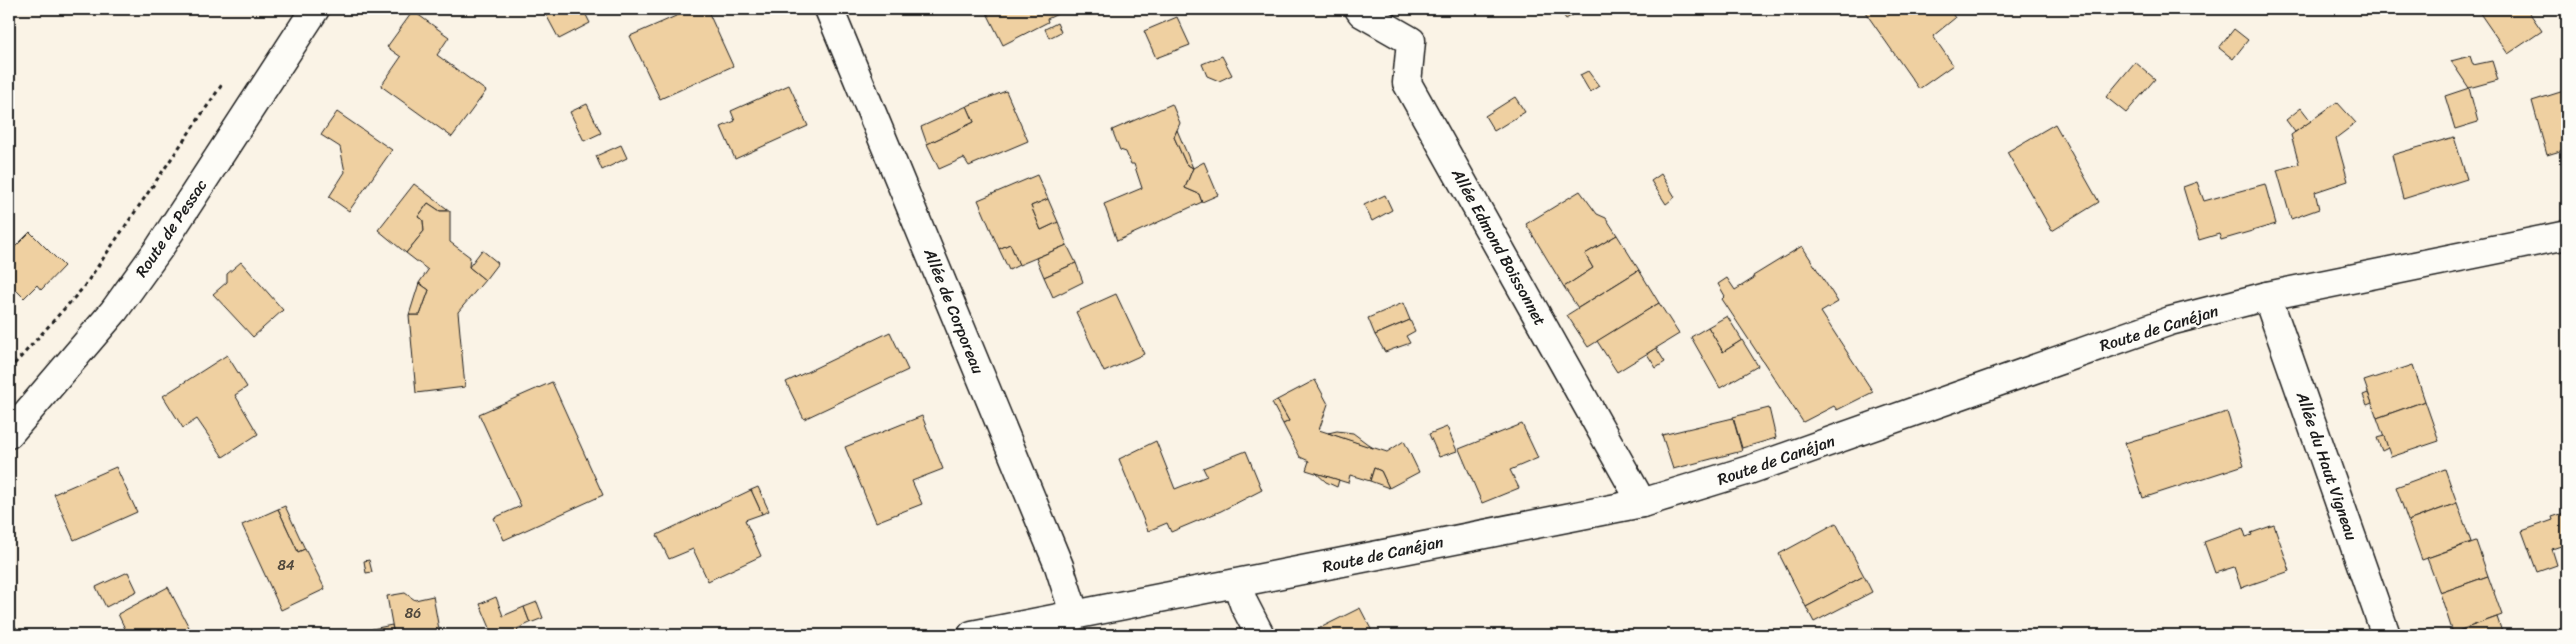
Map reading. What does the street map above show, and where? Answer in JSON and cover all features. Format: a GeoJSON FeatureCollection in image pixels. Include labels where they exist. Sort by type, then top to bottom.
{"type":"FeatureCollection","features":[{"type":"Feature","properties":{"kind":"street","name":"Route de Pessac"},"geometry":{"type":"LineString","coordinates":[[9,434],[114,311],[160,247],[315,9]]}},
{"type":"Feature","properties":{"kind":"street","name":"Allée de Corporeau"},"geometry":{"type":"LineString","coordinates":[[829,9],[1059,566],[1075,616]]}},
{"type":"Feature","properties":{"kind":"street","name":"Allée Edmond Boissonnet"},"geometry":{"type":"LineString","coordinates":[[1359,9],[1362,13],[1411,41],[1407,83],[1642,502]]}},
{"type":"Feature","properties":{"kind":"street","name":"Route de Canéjan"},"geometry":{"type":"LineString","coordinates":[[972,635],[1237,584],[1642,502],[1749,470],[2170,321],[2267,296],[2567,235]]}},
{"type":"Feature","properties":{"kind":"street","name":"Allée du Haut Vigneau"},"geometry":{"type":"LineString","coordinates":[[2267,296],[2386,635]]}},
{"type":"Feature","properties":{"kind":"street"},"geometry":{"type":"LineString","coordinates":[[1237,584],[1244,604],[1260,635]]}},
{"type":"Feature","properties":{"kind":"path"},"geometry":{"type":"LineString","coordinates":[[9,370],[83,288],[227,78]]}},
{"type":"Feature","properties":{"kind":"building"},"geometry":{"type":"Polygon","coordinates":[[[543,9],[583,9],[590,23],[559,39],[543,9]]]}},
{"type":"Feature","properties":{"kind":"building"},"geometry":{"type":"Polygon","coordinates":[[[692,9],[707,9],[733,66],[660,99],[630,36],[692,9]]]}},
{"type":"Feature","properties":{"kind":"building"},"geometry":{"type":"Polygon","coordinates":[[[985,9],[1068,9],[1047,19],[1048,22],[1003,45],[985,9]]]}},
{"type":"Feature","properties":{"kind":"building"},"geometry":{"type":"Polygon","coordinates":[[[1559,9],[1582,9],[1566,19],[1559,9]]]}},
{"type":"Feature","properties":{"kind":"building"},"geometry":{"type":"Polygon","coordinates":[[[1863,9],[1949,9],[1955,18],[1933,36],[1953,65],[1919,89],[1863,9]]]}},
{"type":"Feature","properties":{"kind":"building"},"geometry":{"type":"Polygon","coordinates":[[[2477,9],[2527,9],[2542,31],[2508,54],[2477,9]]]}},
{"type":"Feature","properties":{"kind":"building"},"geometry":{"type":"Polygon","coordinates":[[[413,11],[449,37],[437,55],[486,91],[452,137],[381,86],[401,57],[387,47],[413,11]]]}},
{"type":"Feature","properties":{"kind":"building"},"geometry":{"type":"Polygon","coordinates":[[[1177,17],[1190,45],[1156,58],[1144,31],[1177,17]]]}},
{"type":"Feature","properties":{"kind":"building"},"geometry":{"type":"Polygon","coordinates":[[[1057,23],[1061,32],[1049,38],[1045,29],[1057,23]]]}},
{"type":"Feature","properties":{"kind":"building"},"geometry":{"type":"Polygon","coordinates":[[[2234,29],[2248,40],[2233,59],[2219,48],[2234,29]]]}},
{"type":"Feature","properties":{"kind":"building"},"geometry":{"type":"Polygon","coordinates":[[[1222,56],[1232,75],[1219,81],[1207,76],[1202,64],[1222,56]]]}},
{"type":"Feature","properties":{"kind":"building"},"geometry":{"type":"Polygon","coordinates":[[[2470,56],[2473,65],[2492,61],[2498,80],[2469,88],[2451,61],[2470,56]]]}},
{"type":"Feature","properties":{"kind":"building"},"geometry":{"type":"Polygon","coordinates":[[[2135,62],[2155,79],[2126,113],[2106,97],[2135,62]]]}},
{"type":"Feature","properties":{"kind":"building"},"geometry":{"type":"Polygon","coordinates":[[[1588,71],[1599,86],[1590,92],[1580,75],[1588,71]]]}},
{"type":"Feature","properties":{"kind":"building"},"geometry":{"type":"Polygon","coordinates":[[[789,85],[808,126],[735,159],[721,127],[735,121],[731,111],[789,85]]]}},
{"type":"Feature","properties":{"kind":"building"},"geometry":{"type":"Polygon","coordinates":[[[2469,88],[2478,122],[2455,129],[2445,96],[2469,88]]]}},
{"type":"Feature","properties":{"kind":"building"},"geometry":{"type":"Polygon","coordinates":[[[2567,90],[2567,149],[2547,155],[2532,101],[2567,90]]]}},
{"type":"Feature","properties":{"kind":"building"},"geometry":{"type":"Polygon","coordinates":[[[1006,91],[1028,141],[969,166],[964,158],[939,169],[927,144],[974,122],[967,106],[1006,91]]]}},
{"type":"Feature","properties":{"kind":"building"},"geometry":{"type":"Polygon","coordinates":[[[1515,97],[1525,112],[1494,131],[1485,116],[1515,97]]]}},
{"type":"Feature","properties":{"kind":"building"},"geometry":{"type":"Polygon","coordinates":[[[2337,102],[2356,123],[2336,138],[2348,181],[2315,192],[2319,209],[2291,219],[2277,170],[2299,164],[2291,135],[2337,102]]]}},
{"type":"Feature","properties":{"kind":"building"},"geometry":{"type":"Polygon","coordinates":[[[587,104],[601,133],[584,141],[570,112],[587,104]]]}},
{"type":"Feature","properties":{"kind":"building"},"geometry":{"type":"Polygon","coordinates":[[[1172,104],[1180,123],[1174,137],[1186,164],[1193,168],[1185,188],[1199,194],[1202,202],[1117,241],[1104,204],[1142,188],[1134,164],[1131,164],[1126,152],[1120,150],[1112,130],[1172,104]]]}},
{"type":"Feature","properties":{"kind":"building"},"geometry":{"type":"Polygon","coordinates":[[[967,106],[974,122],[927,144],[921,127],[967,106]]]}},
{"type":"Feature","properties":{"kind":"building"},"geometry":{"type":"Polygon","coordinates":[[[2301,108],[2311,121],[2295,132],[2286,120],[2301,108]]]}},
{"type":"Feature","properties":{"kind":"building"},"geometry":{"type":"Polygon","coordinates":[[[337,112],[392,150],[349,211],[329,197],[345,172],[340,147],[321,135],[337,112]]]}},
{"type":"Feature","properties":{"kind":"building"},"geometry":{"type":"Polygon","coordinates":[[[2055,124],[2099,202],[2052,231],[2007,152],[2055,124]]]}},
{"type":"Feature","properties":{"kind":"building"},"geometry":{"type":"Polygon","coordinates":[[[1177,130],[1193,168],[1186,164],[1174,137],[1177,130]]]}},
{"type":"Feature","properties":{"kind":"building"},"geometry":{"type":"Polygon","coordinates":[[[2454,137],[2467,179],[2403,199],[2392,155],[2454,137]]]}},
{"type":"Feature","properties":{"kind":"building"},"geometry":{"type":"Polygon","coordinates":[[[621,145],[627,158],[602,170],[596,156],[621,145]]]}},
{"type":"Feature","properties":{"kind":"building"},"geometry":{"type":"Polygon","coordinates":[[[1204,162],[1218,195],[1202,202],[1199,194],[1185,188],[1193,168],[1204,162]]]}},
{"type":"Feature","properties":{"kind":"building"},"geometry":{"type":"Polygon","coordinates":[[[1661,174],[1675,197],[1666,204],[1651,181],[1661,174]]]}},
{"type":"Feature","properties":{"kind":"building"},"geometry":{"type":"Polygon","coordinates":[[[1037,175],[1048,199],[1031,206],[1041,230],[1058,222],[1067,245],[1019,265],[1010,244],[999,249],[978,200],[1037,175]]]}},
{"type":"Feature","properties":{"kind":"building"},"geometry":{"type":"Polygon","coordinates":[[[2197,182],[2204,201],[2265,184],[2276,224],[2221,240],[2219,234],[2199,240],[2183,187],[2197,182]]]}},
{"type":"Feature","properties":{"kind":"building"},"geometry":{"type":"Polygon","coordinates":[[[414,184],[450,211],[440,211],[428,203],[418,217],[423,220],[424,231],[406,253],[378,230],[414,184]]]}},
{"type":"Feature","properties":{"kind":"building"},"geometry":{"type":"Polygon","coordinates":[[[1580,191],[1597,214],[1606,218],[1617,235],[1585,254],[1593,268],[1564,287],[1526,224],[1580,191]]]}},
{"type":"Feature","properties":{"kind":"building"},"geometry":{"type":"Polygon","coordinates":[[[1385,195],[1392,210],[1372,221],[1364,205],[1385,195]]]}},
{"type":"Feature","properties":{"kind":"building"},"geometry":{"type":"Polygon","coordinates":[[[1048,199],[1058,222],[1041,230],[1031,206],[1048,199]]]}},
{"type":"Feature","properties":{"kind":"building"},"geometry":{"type":"Polygon","coordinates":[[[428,203],[440,211],[450,211],[450,242],[470,257],[469,267],[485,280],[458,312],[465,387],[416,393],[409,315],[420,315],[429,290],[419,283],[428,270],[406,253],[424,231],[423,220],[418,217],[428,203]]]}},
{"type":"Feature","properties":{"kind":"building"},"geometry":{"type":"Polygon","coordinates":[[[30,232],[64,266],[41,290],[37,285],[24,298],[9,283],[9,250],[10,252],[30,232]]]}},
{"type":"Feature","properties":{"kind":"building"},"geometry":{"type":"Polygon","coordinates":[[[1617,235],[1639,270],[1578,308],[1564,287],[1593,268],[1585,254],[1617,235]]]}},
{"type":"Feature","properties":{"kind":"building"},"geometry":{"type":"Polygon","coordinates":[[[1010,244],[1019,265],[1009,270],[999,249],[1010,244]]]}},
{"type":"Feature","properties":{"kind":"building"},"geometry":{"type":"Polygon","coordinates":[[[1067,245],[1076,263],[1044,277],[1036,258],[1067,245]]]}},
{"type":"Feature","properties":{"kind":"building"},"geometry":{"type":"Polygon","coordinates":[[[1802,246],[1838,302],[1821,312],[1873,392],[1837,410],[1834,406],[1803,422],[1722,299],[1725,296],[1718,284],[1727,278],[1735,290],[1754,278],[1753,276],[1802,246]]]}},
{"type":"Feature","properties":{"kind":"building"},"geometry":{"type":"Polygon","coordinates":[[[482,250],[498,263],[485,280],[469,267],[482,250]]]}},
{"type":"Feature","properties":{"kind":"building"},"geometry":{"type":"Polygon","coordinates":[[[241,262],[283,310],[253,337],[213,294],[227,282],[227,274],[241,262]]]}},
{"type":"Feature","properties":{"kind":"building"},"geometry":{"type":"Polygon","coordinates":[[[1076,263],[1083,282],[1053,297],[1044,277],[1076,263]]]}},
{"type":"Feature","properties":{"kind":"building"},"geometry":{"type":"Polygon","coordinates":[[[1639,270],[1659,303],[1588,347],[1567,315],[1639,270]]]}},
{"type":"Feature","properties":{"kind":"building"},"geometry":{"type":"Polygon","coordinates":[[[419,283],[429,290],[420,315],[409,315],[419,283]]]}},
{"type":"Feature","properties":{"kind":"building"},"geometry":{"type":"Polygon","coordinates":[[[1116,294],[1144,354],[1104,372],[1076,312],[1116,294]]]}},
{"type":"Feature","properties":{"kind":"building"},"geometry":{"type":"Polygon","coordinates":[[[1403,303],[1410,320],[1375,335],[1368,318],[1403,303]]]}},
{"type":"Feature","properties":{"kind":"building"},"geometry":{"type":"Polygon","coordinates":[[[1659,303],[1679,334],[1617,372],[1597,341],[1659,303]]]}},
{"type":"Feature","properties":{"kind":"building"},"geometry":{"type":"Polygon","coordinates":[[[1727,316],[1742,340],[1723,352],[1708,327],[1727,316]]]}},
{"type":"Feature","properties":{"kind":"building"},"geometry":{"type":"Polygon","coordinates":[[[1410,320],[1415,331],[1406,336],[1410,343],[1385,352],[1375,335],[1410,320]]]}},
{"type":"Feature","properties":{"kind":"building"},"geometry":{"type":"Polygon","coordinates":[[[1708,327],[1723,352],[1742,340],[1758,366],[1720,388],[1691,337],[1708,327]]]}},
{"type":"Feature","properties":{"kind":"building"},"geometry":{"type":"Polygon","coordinates":[[[890,332],[908,370],[804,419],[786,382],[890,332]]]}},
{"type":"Feature","properties":{"kind":"building"},"geometry":{"type":"Polygon","coordinates":[[[1656,348],[1665,362],[1656,368],[1647,354],[1656,348]]]}},
{"type":"Feature","properties":{"kind":"building"},"geometry":{"type":"Polygon","coordinates":[[[227,355],[247,387],[235,395],[258,434],[223,457],[197,419],[183,428],[163,396],[227,355]]]}},
{"type":"Feature","properties":{"kind":"building"},"geometry":{"type":"Polygon","coordinates":[[[2413,365],[2425,401],[2377,418],[2364,381],[2413,365]]]}},
{"type":"Feature","properties":{"kind":"building"},"geometry":{"type":"Polygon","coordinates":[[[1315,380],[1328,404],[1319,430],[1387,452],[1404,441],[1419,472],[1389,488],[1381,471],[1374,468],[1370,481],[1350,475],[1348,483],[1306,470],[1309,461],[1300,457],[1283,424],[1289,421],[1277,400],[1315,380]]]}},
{"type":"Feature","properties":{"kind":"building"},"geometry":{"type":"Polygon","coordinates":[[[552,382],[603,495],[504,540],[494,518],[521,506],[479,414],[552,382]]]}},
{"type":"Feature","properties":{"kind":"building"},"geometry":{"type":"Polygon","coordinates":[[[2368,393],[2372,403],[2367,405],[2363,395],[2368,393]]]}},
{"type":"Feature","properties":{"kind":"building"},"geometry":{"type":"Polygon","coordinates":[[[1277,400],[1289,421],[1283,424],[1272,403],[1277,400]]]}},
{"type":"Feature","properties":{"kind":"building"},"geometry":{"type":"Polygon","coordinates":[[[2425,401],[2439,441],[2391,457],[2377,418],[2425,401]]]}},
{"type":"Feature","properties":{"kind":"building"},"geometry":{"type":"Polygon","coordinates":[[[1769,408],[1776,438],[1742,448],[1733,417],[1769,408]]]}},
{"type":"Feature","properties":{"kind":"building"},"geometry":{"type":"Polygon","coordinates":[[[2227,412],[2244,465],[2143,498],[2125,443],[2227,412]]]}},
{"type":"Feature","properties":{"kind":"building"},"geometry":{"type":"Polygon","coordinates":[[[922,416],[943,469],[912,481],[922,504],[876,522],[845,447],[922,416]]]}},
{"type":"Feature","properties":{"kind":"building"},"geometry":{"type":"Polygon","coordinates":[[[1733,418],[1742,451],[1673,469],[1662,435],[1733,418]]]}},
{"type":"Feature","properties":{"kind":"building"},"geometry":{"type":"Polygon","coordinates":[[[1522,424],[1538,458],[1510,470],[1519,488],[1482,503],[1459,449],[1522,424]]]}},
{"type":"Feature","properties":{"kind":"building"},"geometry":{"type":"Polygon","coordinates":[[[1447,427],[1457,451],[1439,457],[1429,434],[1447,427]]]}},
{"type":"Feature","properties":{"kind":"building"},"geometry":{"type":"Polygon","coordinates":[[[1337,431],[1353,433],[1373,448],[1328,433],[1337,431]]]}},
{"type":"Feature","properties":{"kind":"building"},"geometry":{"type":"Polygon","coordinates":[[[2384,436],[2388,448],[2382,451],[2377,438],[2384,436]]]}},
{"type":"Feature","properties":{"kind":"building"},"geometry":{"type":"Polygon","coordinates":[[[1156,441],[1175,489],[1207,476],[1203,468],[1246,451],[1262,490],[1221,511],[1171,532],[1167,523],[1148,531],[1119,459],[1156,441]]]}},
{"type":"Feature","properties":{"kind":"building"},"geometry":{"type":"Polygon","coordinates":[[[116,467],[137,512],[74,540],[54,494],[116,467]]]}},
{"type":"Feature","properties":{"kind":"building"},"geometry":{"type":"Polygon","coordinates":[[[1374,468],[1381,471],[1389,488],[1370,481],[1374,468]]]}},
{"type":"Feature","properties":{"kind":"building"},"geometry":{"type":"Polygon","coordinates":[[[2445,469],[2457,503],[2408,521],[2396,487],[2445,469]]]}},
{"type":"Feature","properties":{"kind":"building"},"geometry":{"type":"Polygon","coordinates":[[[1316,473],[1339,480],[1337,487],[1326,482],[1316,473]]]}},
{"type":"Feature","properties":{"kind":"building"},"geometry":{"type":"Polygon","coordinates":[[[758,487],[769,511],[762,514],[751,490],[758,487]]]}},
{"type":"Feature","properties":{"kind":"building"},"geometry":{"type":"Polygon","coordinates":[[[751,490],[762,514],[745,520],[761,556],[708,581],[693,549],[669,559],[657,535],[751,490]]]}},
{"type":"Feature","properties":{"kind":"building"},"geometry":{"type":"Polygon","coordinates":[[[2457,503],[2471,542],[2422,560],[2408,521],[2457,503]]]}},
{"type":"Feature","properties":{"kind":"building"},"geometry":{"type":"Polygon","coordinates":[[[285,506],[305,549],[298,552],[278,509],[285,506]]]}},
{"type":"Feature","properties":{"kind":"building"},"geometry":{"type":"Polygon","coordinates":[[[278,509],[298,552],[305,549],[325,589],[281,610],[242,525],[278,509]]]}},
{"type":"Feature","properties":{"kind":"building"},"geometry":{"type":"Polygon","coordinates":[[[2567,512],[2567,555],[2564,545],[2552,549],[2557,565],[2537,572],[2522,531],[2553,520],[2552,517],[2567,512]]]}},
{"type":"Feature","properties":{"kind":"building"},"geometry":{"type":"Polygon","coordinates":[[[1836,523],[1864,576],[1806,607],[1779,554],[1836,523]]]}},
{"type":"Feature","properties":{"kind":"building"},"geometry":{"type":"Polygon","coordinates":[[[2274,525],[2290,571],[2241,588],[2234,567],[2215,573],[2204,542],[2243,528],[2246,537],[2252,535],[2251,533],[2274,525]]]}},
{"type":"Feature","properties":{"kind":"building"},"geometry":{"type":"Polygon","coordinates":[[[2476,541],[2488,576],[2440,593],[2427,558],[2476,541]]]}},
{"type":"Feature","properties":{"kind":"building"},"geometry":{"type":"Polygon","coordinates":[[[369,560],[372,572],[366,573],[364,561],[369,560]]]}},
{"type":"Feature","properties":{"kind":"building"},"geometry":{"type":"Polygon","coordinates":[[[128,572],[137,591],[106,607],[96,587],[128,572]]]}},
{"type":"Feature","properties":{"kind":"building"},"geometry":{"type":"Polygon","coordinates":[[[1864,576],[1872,592],[1814,622],[1806,607],[1864,576]]]}},
{"type":"Feature","properties":{"kind":"building"},"geometry":{"type":"Polygon","coordinates":[[[2488,576],[2502,615],[2453,633],[2440,593],[2488,576]]]}},
{"type":"Feature","properties":{"kind":"building"},"geometry":{"type":"Polygon","coordinates":[[[168,587],[193,635],[128,635],[118,614],[168,587]]]}},
{"type":"Feature","properties":{"kind":"building"},"geometry":{"type":"Polygon","coordinates":[[[405,593],[415,600],[433,596],[440,635],[394,635],[387,596],[405,593]]]}},
{"type":"Feature","properties":{"kind":"building"},"geometry":{"type":"Polygon","coordinates":[[[496,597],[503,616],[524,607],[530,623],[517,629],[519,635],[493,635],[480,604],[496,597]]]}},
{"type":"Feature","properties":{"kind":"building"},"geometry":{"type":"Polygon","coordinates":[[[537,602],[543,618],[530,623],[524,607],[537,602]]]}},
{"type":"Feature","properties":{"kind":"building"},"geometry":{"type":"Polygon","coordinates":[[[1360,608],[1374,635],[1321,635],[1318,629],[1360,608]]]}},
{"type":"Feature","properties":{"kind":"building"},"geometry":{"type":"Polygon","coordinates":[[[2497,617],[2503,635],[2447,635],[2497,617]]]}},
{"type":"Feature","properties":{"kind":"building"},"geometry":{"type":"Polygon","coordinates":[[[392,625],[394,635],[373,635],[372,629],[392,625]]]}}]}
